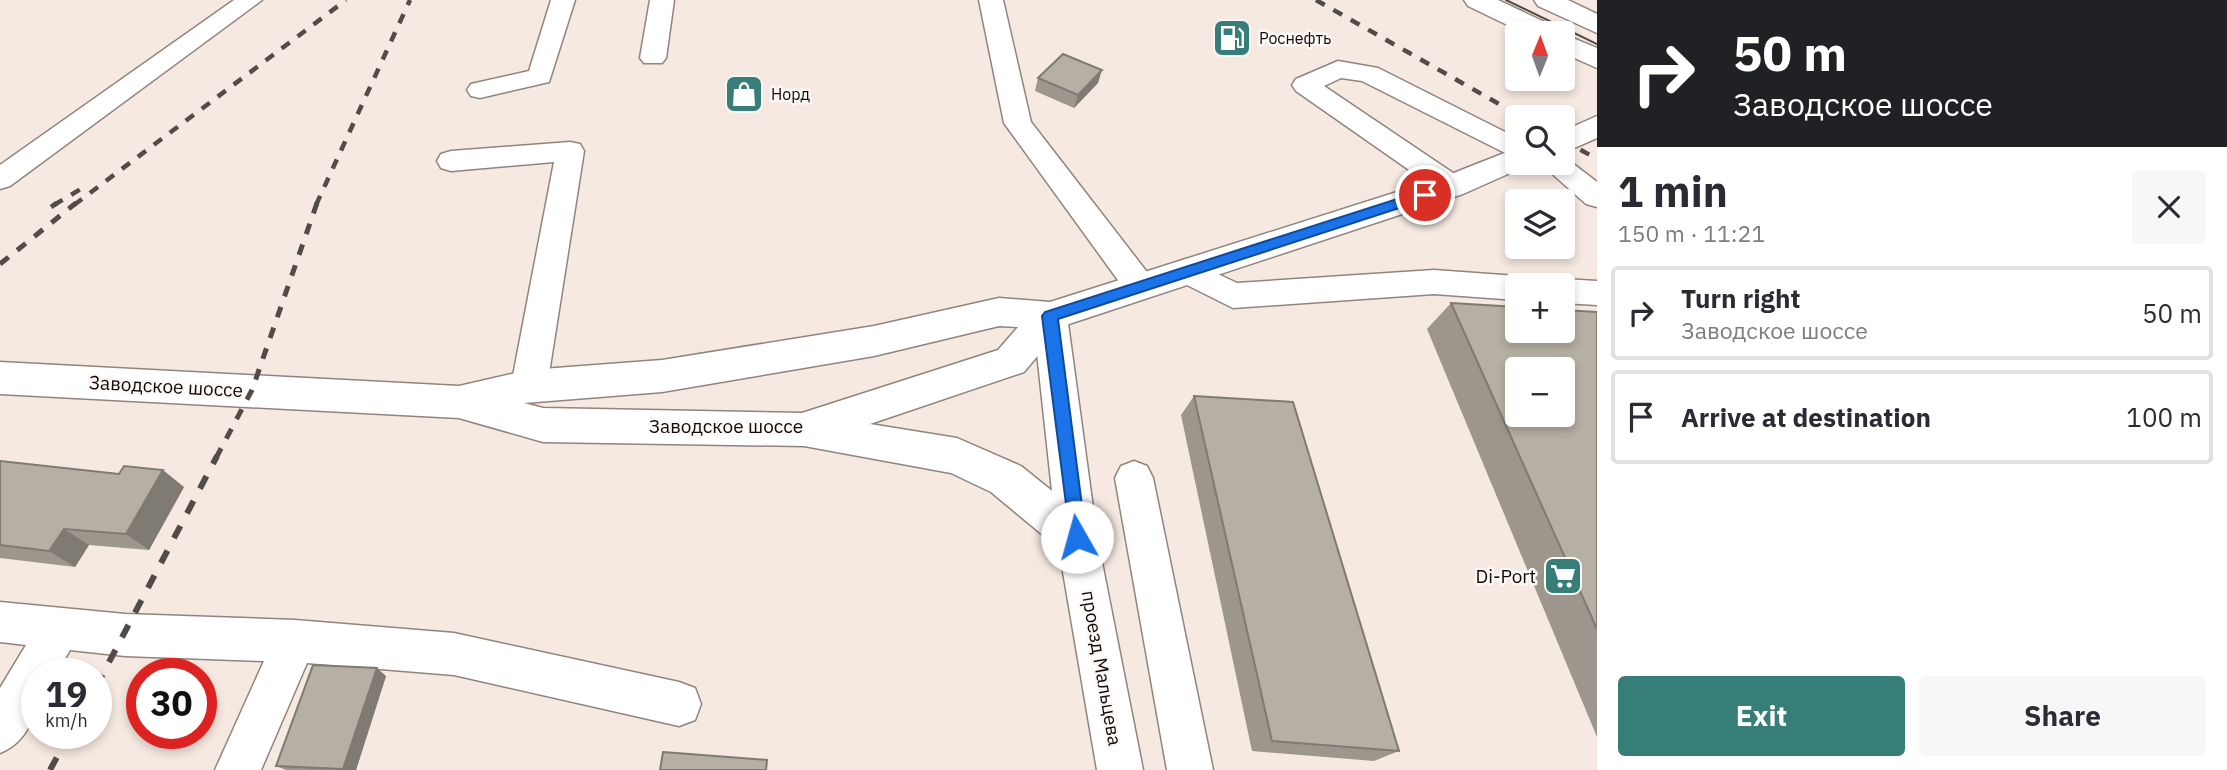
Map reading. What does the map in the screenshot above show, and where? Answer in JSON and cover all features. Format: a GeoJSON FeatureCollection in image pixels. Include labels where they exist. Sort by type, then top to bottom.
{"type":"FeatureCollection","features":[{"type":"Feature","properties":{"kind":"main road"},"geometry":{"type":"LineString","coordinates":[[1477,0],[1520,21]]}},
{"type":"Feature","properties":{"kind":"main road"},"geometry":{"type":"LineString","coordinates":[[1547,0],[1597,25]]}},
{"type":"Feature","properties":{"kind":"main road"},"geometry":{"type":"LineString","coordinates":[[1575,48],[1597,59]]}},
{"type":"Feature","properties":{"kind":"main road"},"geometry":{"type":"LineString","coordinates":[[1575,137],[1597,126]]}},
{"type":"Feature","properties":{"kind":"main road","name":"Заводское шоссе"},"geometry":{"type":"LineString","coordinates":[[459,402],[529,386],[662,376],[874,341],[999,312],[1050,316],[1139,285],[1452,186],[1505,163]]}},
{"type":"Feature","properties":{"kind":"main road","name":"Заводское шоссе"},"geometry":{"type":"LineString","coordinates":[[0,378],[459,402],[543,425],[802,430],[1012,361],[1050,316]]}},
{"type":"Feature","properties":{"kind":"main road"},"geometry":{"type":"LineString","coordinates":[[802,430],[957,456],[1006,479],[1077,537]]}},
{"type":"Feature","properties":{"kind":"street"},"geometry":{"type":"LineString","coordinates":[[0,179],[250,0]]}},
{"type":"Feature","properties":{"kind":"street"},"geometry":{"type":"LineString","coordinates":[[480,90],[540,76],[563,0]]}},
{"type":"Feature","properties":{"kind":"street"},"geometry":{"type":"LineString","coordinates":[[653,58],[662,0]]}},
{"type":"Feature","properties":{"kind":"street"},"geometry":{"type":"LineString","coordinates":[[991,0],[1018,123],[1139,285]]}},
{"type":"Feature","properties":{"kind":"street"},"geometry":{"type":"LineString","coordinates":[[1452,186],[1305,85],[1338,69],[1369,74],[1505,144]]}},
{"type":"Feature","properties":{"kind":"street"},"geometry":{"type":"LineString","coordinates":[[451,161],[570,151],[529,386]]}},
{"type":"Feature","properties":{"kind":"street"},"geometry":{"type":"LineString","coordinates":[[1569,175],[1597,197]]}},
{"type":"Feature","properties":{"kind":"street"},"geometry":{"type":"LineString","coordinates":[[1186,271],[1233,296],[1434,282],[1505,287]]}},
{"type":"Feature","properties":{"kind":"street"},"geometry":{"type":"LineString","coordinates":[[1575,292],[1597,293]]}},
{"type":"Feature","properties":{"kind":"street","name":"проезд Мальцева"},"geometry":{"type":"LineString","coordinates":[[1050,316],[1077,537],[1120,770]]}},
{"type":"Feature","properties":{"kind":"street"},"geometry":{"type":"LineString","coordinates":[[1134,478],[1190,770]]}},
{"type":"Feature","properties":{"kind":"street"},"geometry":{"type":"LineString","coordinates":[[0,622],[125,635],[295,641],[454,654],[680,704]]}},
{"type":"Feature","properties":{"kind":"street"},"geometry":{"type":"LineString","coordinates":[[0,731],[60,628]]}},
{"type":"Feature","properties":{"kind":"street"},"geometry":{"type":"LineString","coordinates":[[238,770],[295,641]]}},
{"type":"Feature","properties":{"kind":"building"},"geometry":{"type":"Polygon","coordinates":[[[1063,54],[1102,70],[1078,95],[1038,78],[1063,54]]]}},
{"type":"Feature","properties":{"kind":"building"},"geometry":{"type":"Polygon","coordinates":[[[1451,303],[1505,306],[1505,343],[1575,343],[1575,311],[1597,312],[1597,629],[1507,427],[1575,427],[1575,357],[1505,357],[1505,424],[1451,303]]]}},
{"type":"Feature","properties":{"kind":"building"},"geometry":{"type":"Polygon","coordinates":[[[1194,396],[1293,402],[1399,751],[1272,741],[1194,396]]]}},
{"type":"Feature","properties":{"kind":"building"},"geometry":{"type":"Polygon","coordinates":[[[0,461],[119,474],[124,466],[163,470],[126,534],[64,529],[49,551],[0,545],[0,461]]]}},
{"type":"Feature","properties":{"kind":"building"},"geometry":{"type":"Polygon","coordinates":[[[313,665],[377,668],[343,769],[276,766],[313,665]]]}},
{"type":"Feature","properties":{"kind":"building"},"geometry":{"type":"Polygon","coordinates":[[[663,752],[767,760],[766,770],[660,770],[663,752]]]}},
{"type":"Feature","properties":{"kind":"tram line"},"geometry":{"type":"LineString","coordinates":[[1506,0],[1597,44]]}},
{"type":"Feature","properties":{"kind":"railway"},"geometry":{"type":"LineString","coordinates":[[74,205],[346,0]]}},
{"type":"Feature","properties":{"kind":"railway"},"geometry":{"type":"LineString","coordinates":[[316,205],[410,0]]}},
{"type":"Feature","properties":{"kind":"railway"},"geometry":{"type":"LineString","coordinates":[[1316,0],[1505,107]]}},
{"type":"Feature","properties":{"kind":"railway"},"geometry":{"type":"LineString","coordinates":[[1575,147],[1597,159]]}},
{"type":"Feature","properties":{"kind":"railway"},"geometry":{"type":"LineString","coordinates":[[54,205],[84,187]]}},
{"type":"Feature","properties":{"kind":"railway"},"geometry":{"type":"LineString","coordinates":[[0,264],[76,203]]}},
{"type":"Feature","properties":{"kind":"railway"},"geometry":{"type":"LineString","coordinates":[[216,458],[252,390],[317,203]]}},
{"type":"Feature","properties":{"kind":"railway"},"geometry":{"type":"LineString","coordinates":[[111,658],[217,456]]}},
{"type":"Feature","properties":{"kind":"railway"},"geometry":{"type":"LineString","coordinates":[[50,770],[61,749]]}},
{"type":"Feature","properties":{"kind":"place","name":"Роснефть"},"geometry":{"type":"Point","coordinates":[1232,38]}},
{"type":"Feature","properties":{"kind":"place","name":"Норд"},"geometry":{"type":"Point","coordinates":[744,94]}},
{"type":"Feature","properties":{"kind":"place","name":"Di-Port"},"geometry":{"type":"Point","coordinates":[1563,576]}},
{"type":"Feature","properties":{"kind":"route"},"geometry":{"type":"LineString","coordinates":[[1077,537],[1050,316],[1139,285],[1425,195]]}}]}
